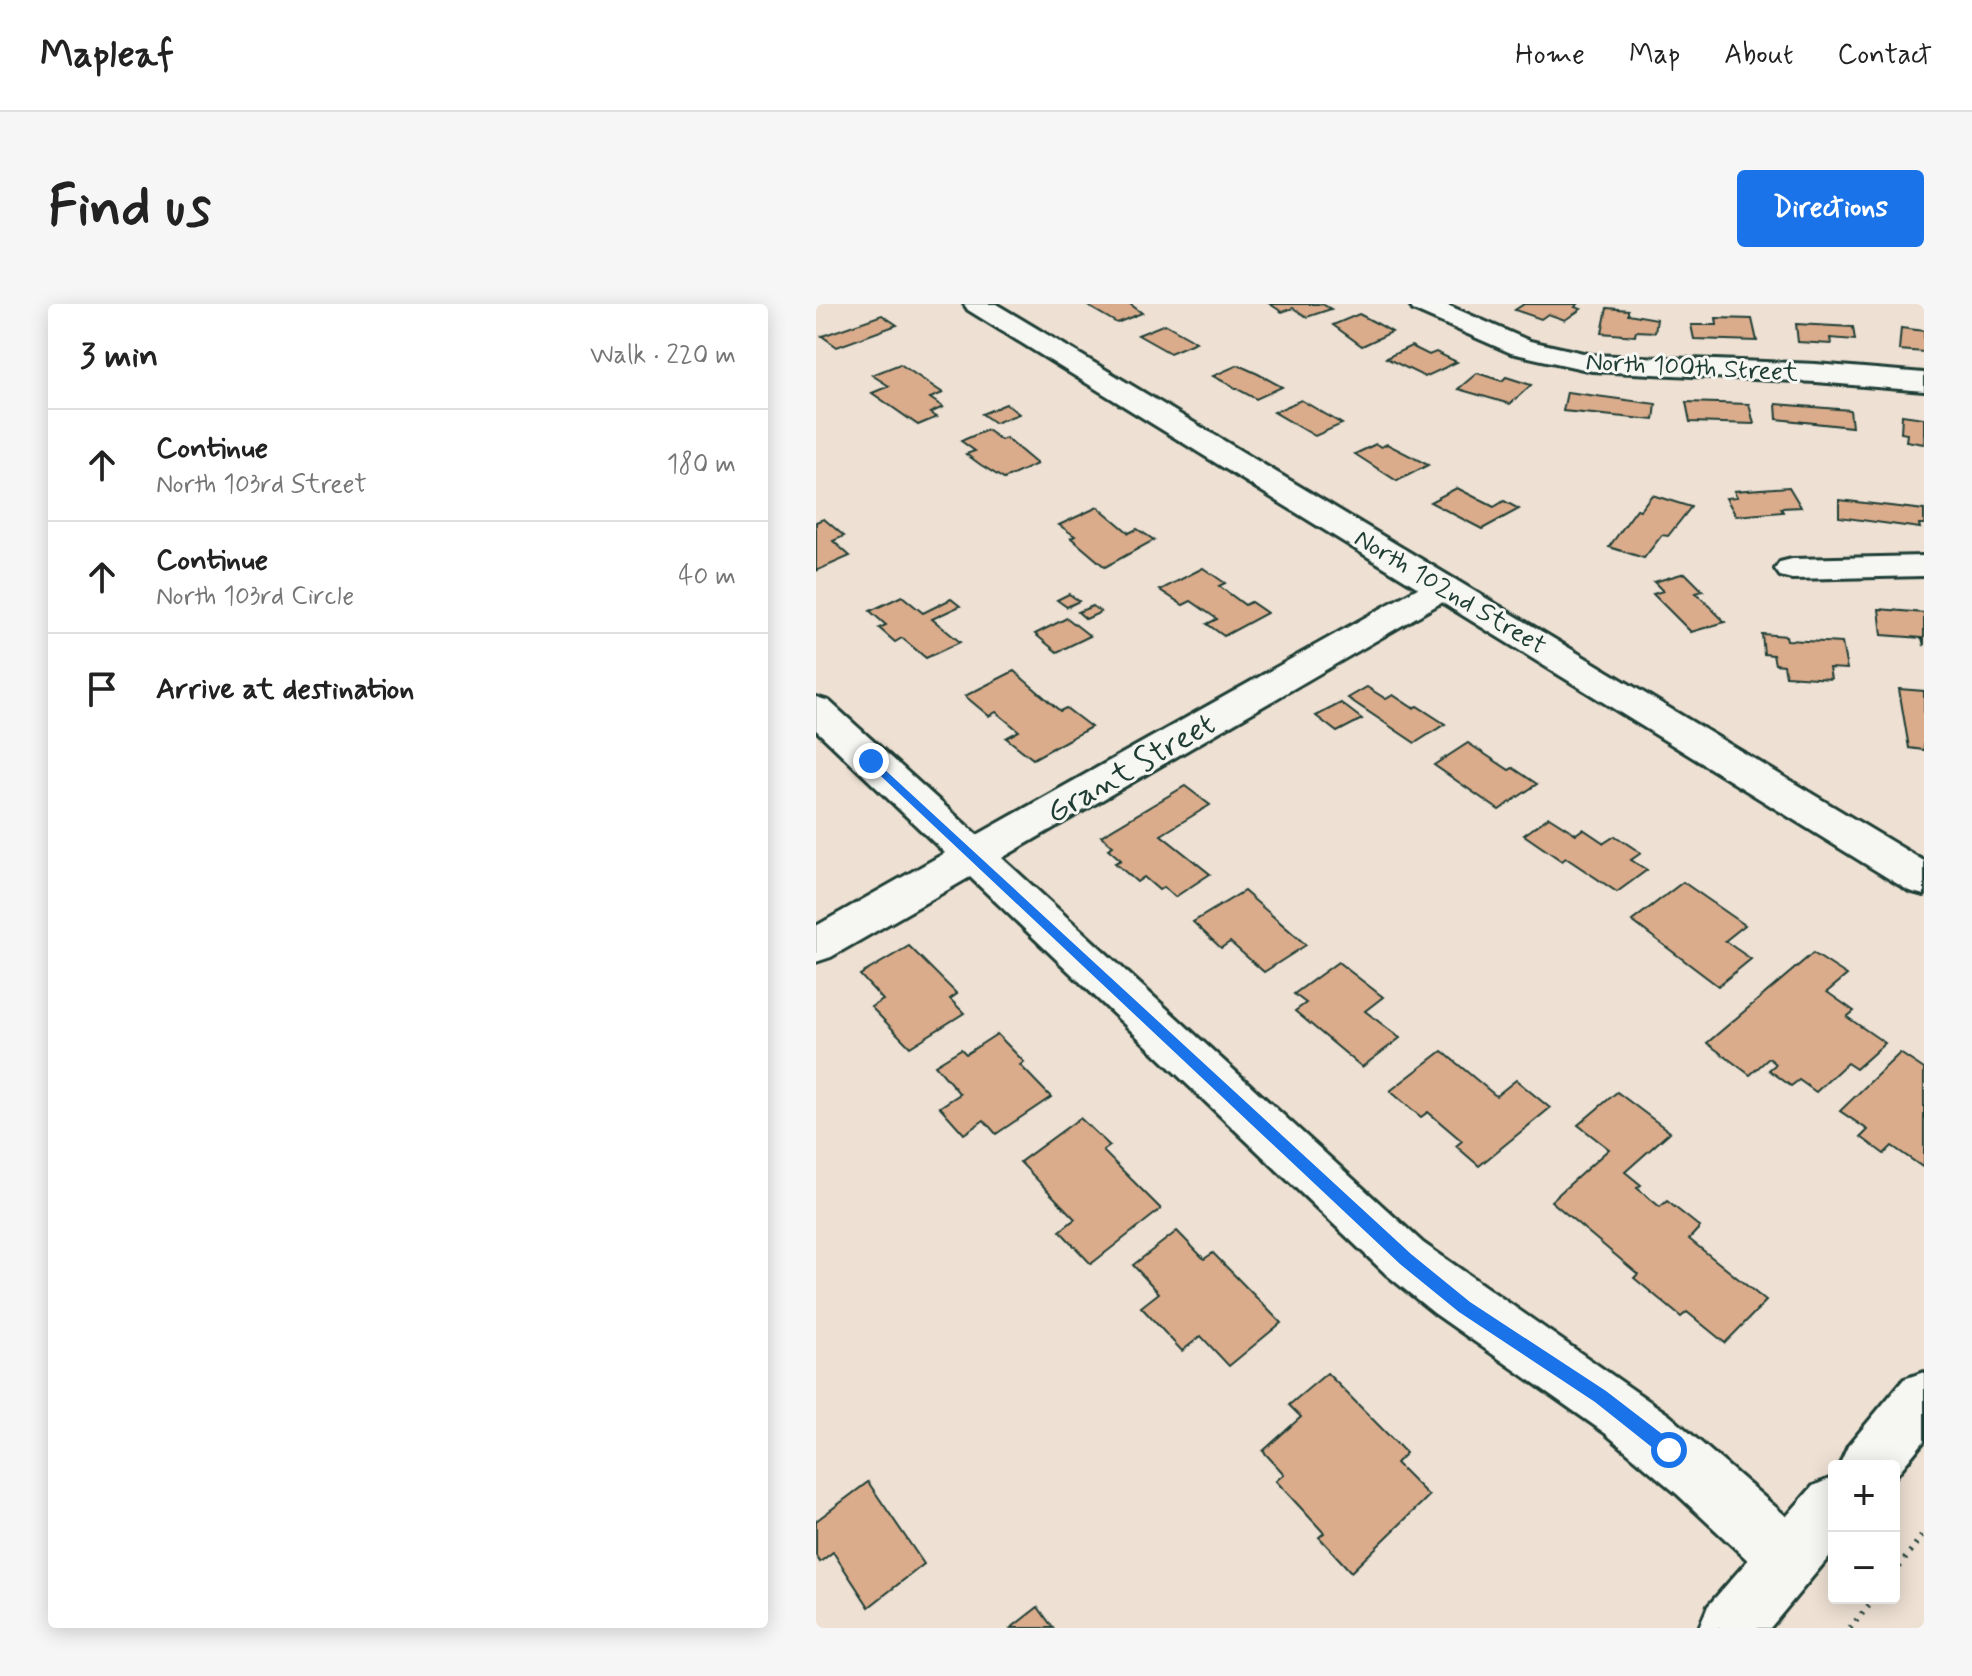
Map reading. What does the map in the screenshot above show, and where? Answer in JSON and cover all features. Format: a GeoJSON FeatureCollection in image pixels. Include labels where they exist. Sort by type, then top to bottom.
{"type":"FeatureCollection","features":[{"type":"Feature","properties":{"kind":"street","name":"North 102nd Street"},"geometry":{"type":"LineString","coordinates":[[977,304],[1924,880]]}},
{"type":"Feature","properties":{"kind":"street","name":"North 100th Street"},"geometry":{"type":"LineString","coordinates":[[1422,304],[1521,347],[1592,363],[1830,374],[1924,382]]}},
{"type":"Feature","properties":{"kind":"street"},"geometry":{"type":"LineString","coordinates":[[1792,569],[1924,566]]}},
{"type":"Feature","properties":{"kind":"street","name":"Grant Street"},"geometry":{"type":"LineString","coordinates":[[816,946],[1444,587]]}},
{"type":"Feature","properties":{"kind":"street"},"geometry":{"type":"LineString","coordinates":[[816,709],[1405,1259],[1464,1307],[1558,1366],[1627,1416],[1789,1558]]}},
{"type":"Feature","properties":{"kind":"street"},"geometry":{"type":"LineString","coordinates":[[1873,1460],[1924,1398]]}},
{"type":"Feature","properties":{"kind":"street"},"geometry":{"type":"LineString","coordinates":[[1730,1628],[1828,1513]]}},
{"type":"Feature","properties":{"kind":"path"},"geometry":{"type":"LineString","coordinates":[[1900,1566],[1924,1533]]}},
{"type":"Feature","properties":{"kind":"path"},"geometry":{"type":"LineString","coordinates":[[1850,1628],[1870,1604]]}},
{"type":"Feature","properties":{"kind":"building"},"geometry":{"type":"Polygon","coordinates":[[[1130,304],[1142,313],[1117,323],[1088,306],[1130,304]]]}},
{"type":"Feature","properties":{"kind":"building"},"geometry":{"type":"Polygon","coordinates":[[[1270,304],[1322,304],[1331,309],[1307,317],[1293,308],[1282,312],[1270,304]]]}},
{"type":"Feature","properties":{"kind":"building"},"geometry":{"type":"Polygon","coordinates":[[[1524,304],[1578,304],[1575,307],[1581,309],[1565,320],[1548,314],[1541,319],[1515,310],[1524,304]]]}},
{"type":"Feature","properties":{"kind":"building"},"geometry":{"type":"Polygon","coordinates":[[[1607,308],[1628,310],[1628,314],[1657,319],[1655,332],[1636,331],[1635,336],[1602,333],[1607,308]]]}},
{"type":"Feature","properties":{"kind":"building"},"geometry":{"type":"Polygon","coordinates":[[[1359,314],[1392,332],[1362,346],[1333,325],[1359,314]]]}},
{"type":"Feature","properties":{"kind":"building"},"geometry":{"type":"Polygon","coordinates":[[[882,315],[897,325],[837,347],[822,336],[882,315]]]}},
{"type":"Feature","properties":{"kind":"building"},"geometry":{"type":"Polygon","coordinates":[[[1716,318],[1752,319],[1757,341],[1694,339],[1691,325],[1717,325],[1716,318]]]}},
{"type":"Feature","properties":{"kind":"building"},"geometry":{"type":"Polygon","coordinates":[[[1165,324],[1196,342],[1170,353],[1138,335],[1165,324]]]}},
{"type":"Feature","properties":{"kind":"building"},"geometry":{"type":"Polygon","coordinates":[[[1796,324],[1853,327],[1855,340],[1830,338],[1831,344],[1798,342],[1796,324]]]}},
{"type":"Feature","properties":{"kind":"building"},"geometry":{"type":"Polygon","coordinates":[[[1901,328],[1924,331],[1924,352],[1899,350],[1901,328]]]}},
{"type":"Feature","properties":{"kind":"building"},"geometry":{"type":"Polygon","coordinates":[[[1411,346],[1429,355],[1436,352],[1457,362],[1425,377],[1386,358],[1411,346]]]}},
{"type":"Feature","properties":{"kind":"building"},"geometry":{"type":"Polygon","coordinates":[[[900,364],[943,393],[930,398],[943,407],[930,413],[937,417],[918,425],[872,393],[889,386],[872,375],[900,364]]]}},
{"type":"Feature","properties":{"kind":"building"},"geometry":{"type":"Polygon","coordinates":[[[1238,365],[1282,387],[1256,399],[1213,376],[1238,365]]]}},
{"type":"Feature","properties":{"kind":"building"},"geometry":{"type":"Polygon","coordinates":[[[1477,373],[1531,385],[1510,404],[1458,389],[1477,373]]]}},
{"type":"Feature","properties":{"kind":"building"},"geometry":{"type":"Polygon","coordinates":[[[1567,392],[1656,404],[1654,420],[1563,411],[1567,392]]]}},
{"type":"Feature","properties":{"kind":"building"},"geometry":{"type":"Polygon","coordinates":[[[1301,400],[1342,424],[1315,436],[1274,412],[1301,400]]]}},
{"type":"Feature","properties":{"kind":"building"},"geometry":{"type":"Polygon","coordinates":[[[1686,402],[1749,404],[1754,424],[1690,422],[1686,402]]]}},
{"type":"Feature","properties":{"kind":"building"},"geometry":{"type":"Polygon","coordinates":[[[1006,404],[1019,414],[995,423],[982,414],[1006,404]]]}},
{"type":"Feature","properties":{"kind":"building"},"geometry":{"type":"Polygon","coordinates":[[[1776,404],[1850,410],[1852,427],[1777,419],[1776,404]]]}},
{"type":"Feature","properties":{"kind":"building"},"geometry":{"type":"Polygon","coordinates":[[[1902,415],[1924,418],[1924,444],[1906,441],[1907,434],[1901,433],[1902,415]]]}},
{"type":"Feature","properties":{"kind":"building"},"geometry":{"type":"Polygon","coordinates":[[[987,430],[1001,440],[1006,438],[1037,464],[1004,479],[981,465],[966,454],[975,451],[961,441],[987,430]]]}},
{"type":"Feature","properties":{"kind":"building"},"geometry":{"type":"Polygon","coordinates":[[[1376,444],[1381,447],[1387,444],[1428,465],[1397,481],[1355,454],[1376,444]]]}},
{"type":"Feature","properties":{"kind":"building"},"geometry":{"type":"Polygon","coordinates":[[[1789,487],[1801,507],[1781,508],[1783,512],[1736,516],[1726,498],[1737,497],[1734,491],[1789,487]]]}},
{"type":"Feature","properties":{"kind":"building"},"geometry":{"type":"Polygon","coordinates":[[[1457,488],[1494,507],[1504,501],[1519,509],[1482,529],[1430,502],[1457,488]]]}},
{"type":"Feature","properties":{"kind":"building"},"geometry":{"type":"Polygon","coordinates":[[[1652,495],[1691,507],[1668,536],[1662,535],[1644,558],[1609,547],[1637,509],[1640,510],[1652,495]]]}},
{"type":"Feature","properties":{"kind":"building"},"geometry":{"type":"Polygon","coordinates":[[[1839,500],[1924,510],[1924,524],[1919,524],[1920,528],[1839,517],[1839,500]]]}},
{"type":"Feature","properties":{"kind":"building"},"geometry":{"type":"Polygon","coordinates":[[[1098,507],[1129,533],[1137,529],[1154,540],[1105,567],[1071,538],[1075,536],[1059,525],[1098,507]]]}},
{"type":"Feature","properties":{"kind":"building"},"geometry":{"type":"Polygon","coordinates":[[[824,519],[844,536],[833,541],[850,556],[816,571],[816,522],[824,519]]]}},
{"type":"Feature","properties":{"kind":"building"},"geometry":{"type":"Polygon","coordinates":[[[1203,568],[1225,583],[1219,586],[1245,605],[1251,602],[1267,613],[1224,636],[1207,624],[1217,619],[1191,601],[1183,605],[1160,590],[1203,568]]]}},
{"type":"Feature","properties":{"kind":"building"},"geometry":{"type":"Polygon","coordinates":[[[1685,573],[1703,591],[1696,593],[1725,622],[1691,632],[1653,594],[1663,591],[1654,582],[1685,573]]]}},
{"type":"Feature","properties":{"kind":"building"},"geometry":{"type":"Polygon","coordinates":[[[1069,594],[1079,601],[1067,607],[1057,600],[1069,594]]]}},
{"type":"Feature","properties":{"kind":"building"},"geometry":{"type":"Polygon","coordinates":[[[902,596],[923,613],[951,599],[960,606],[932,619],[960,642],[926,658],[902,638],[895,642],[879,628],[886,625],[870,611],[902,596]]]}},
{"type":"Feature","properties":{"kind":"building"},"geometry":{"type":"Polygon","coordinates":[[[1093,606],[1101,612],[1086,619],[1078,612],[1093,606]]]}},
{"type":"Feature","properties":{"kind":"building"},"geometry":{"type":"Polygon","coordinates":[[[1879,609],[1924,613],[1924,646],[1922,638],[1882,635],[1879,609]]]}},
{"type":"Feature","properties":{"kind":"building"},"geometry":{"type":"Polygon","coordinates":[[[1067,618],[1090,636],[1057,652],[1035,634],[1067,618]]]}},
{"type":"Feature","properties":{"kind":"building"},"geometry":{"type":"Polygon","coordinates":[[[1762,634],[1786,636],[1787,640],[1842,643],[1847,669],[1829,668],[1831,679],[1786,676],[1784,665],[1775,664],[1773,655],[1764,654],[1762,634]]]}},
{"type":"Feature","properties":{"kind":"building"},"geometry":{"type":"Polygon","coordinates":[[[1014,671],[1060,711],[1066,708],[1091,727],[1033,759],[1006,738],[1019,731],[996,712],[989,716],[965,696],[1014,671]]]}},
{"type":"Feature","properties":{"kind":"building"},"geometry":{"type":"Polygon","coordinates":[[[1367,687],[1386,699],[1393,695],[1413,708],[1417,706],[1445,724],[1415,743],[1348,698],[1367,687]]]}},
{"type":"Feature","properties":{"kind":"building"},"geometry":{"type":"Polygon","coordinates":[[[1899,689],[1924,691],[1924,750],[1909,748],[1899,689]]]}},
{"type":"Feature","properties":{"kind":"building"},"geometry":{"type":"Polygon","coordinates":[[[1341,703],[1362,719],[1337,732],[1316,716],[1341,703]]]}},
{"type":"Feature","properties":{"kind":"building"},"geometry":{"type":"Polygon","coordinates":[[[1468,743],[1537,784],[1499,810],[1434,765],[1468,743]]]}},
{"type":"Feature","properties":{"kind":"building"},"geometry":{"type":"Polygon","coordinates":[[[1185,786],[1210,805],[1161,835],[1210,874],[1175,897],[1164,887],[1159,890],[1144,877],[1137,882],[1115,863],[1121,860],[1108,849],[1113,846],[1101,836],[1185,786]]]}},
{"type":"Feature","properties":{"kind":"building"},"geometry":{"type":"Polygon","coordinates":[[[1549,817],[1576,834],[1583,829],[1604,843],[1615,836],[1641,853],[1631,860],[1647,870],[1617,892],[1524,835],[1549,817]]]}},
{"type":"Feature","properties":{"kind":"building"},"geometry":{"type":"Polygon","coordinates":[[[1683,882],[1745,925],[1725,941],[1751,959],[1718,986],[1632,921],[1683,882]]]}},
{"type":"Feature","properties":{"kind":"building"},"geometry":{"type":"Polygon","coordinates":[[[1244,891],[1306,945],[1264,972],[1230,942],[1221,948],[1193,922],[1244,891]]]}},
{"type":"Feature","properties":{"kind":"building"},"geometry":{"type":"Polygon","coordinates":[[[909,946],[957,994],[950,999],[964,1013],[910,1047],[871,1007],[883,1000],[860,975],[909,946]]]}},
{"type":"Feature","properties":{"kind":"building"},"geometry":{"type":"Polygon","coordinates":[[[1813,953],[1847,975],[1827,992],[1854,1011],[1847,1017],[1885,1043],[1856,1069],[1847,1063],[1816,1092],[1799,1080],[1791,1086],[1769,1070],[1776,1064],[1769,1058],[1750,1075],[1707,1043],[1813,953]]]}},
{"type":"Feature","properties":{"kind":"building"},"geometry":{"type":"Polygon","coordinates":[[[1338,962],[1383,997],[1365,1011],[1400,1038],[1362,1067],[1295,1011],[1306,1003],[1294,994],[1338,962]]]}},
{"type":"Feature","properties":{"kind":"building"},"geometry":{"type":"Polygon","coordinates":[[[997,1034],[1024,1062],[1020,1065],[1051,1097],[996,1134],[984,1120],[964,1134],[940,1107],[960,1094],[935,1065],[961,1049],[966,1054],[997,1034]]]}},
{"type":"Feature","properties":{"kind":"building"},"geometry":{"type":"Polygon","coordinates":[[[1442,1051],[1496,1096],[1516,1080],[1550,1108],[1479,1166],[1456,1146],[1462,1141],[1428,1112],[1421,1117],[1390,1091],[1442,1051]]]}},
{"type":"Feature","properties":{"kind":"building"},"geometry":{"type":"Polygon","coordinates":[[[1900,1053],[1924,1069],[1924,1168],[1892,1146],[1884,1154],[1861,1137],[1868,1130],[1840,1111],[1900,1053]]]}},
{"type":"Feature","properties":{"kind":"building"},"geometry":{"type":"Polygon","coordinates":[[[1617,1092],[1670,1132],[1625,1172],[1641,1185],[1637,1188],[1660,1207],[1667,1201],[1700,1227],[1689,1239],[1766,1301],[1725,1343],[1687,1312],[1681,1317],[1634,1278],[1638,1274],[1551,1201],[1609,1149],[1578,1125],[1617,1092]]]}},
{"type":"Feature","properties":{"kind":"building"},"geometry":{"type":"Polygon","coordinates":[[[1080,1118],[1110,1146],[1103,1151],[1161,1209],[1091,1264],[1060,1231],[1075,1219],[1020,1162],[1080,1118]]]}},
{"type":"Feature","properties":{"kind":"building"},"geometry":{"type":"Polygon","coordinates":[[[1177,1231],[1204,1259],[1213,1253],[1281,1323],[1229,1366],[1201,1336],[1182,1351],[1141,1307],[1159,1293],[1133,1265],[1177,1231]]]}},
{"type":"Feature","properties":{"kind":"building"},"geometry":{"type":"Polygon","coordinates":[[[1327,1373],[1406,1453],[1396,1463],[1429,1496],[1351,1572],[1319,1537],[1324,1533],[1276,1481],[1284,1474],[1263,1451],[1301,1417],[1289,1405],[1327,1373]]]}},
{"type":"Feature","properties":{"kind":"building"},"geometry":{"type":"Polygon","coordinates":[[[868,1482],[924,1564],[869,1607],[833,1552],[820,1562],[816,1556],[816,1521],[868,1482]]]}},
{"type":"Feature","properties":{"kind":"building"},"geometry":{"type":"Polygon","coordinates":[[[1038,1607],[1053,1628],[1011,1628],[1038,1607]]]}},
{"type":"Feature","properties":{"kind":"route"},"geometry":{"type":"LineString","coordinates":[[871,761],[1405,1259],[1464,1307],[1558,1366],[1669,1450]]}}]}
